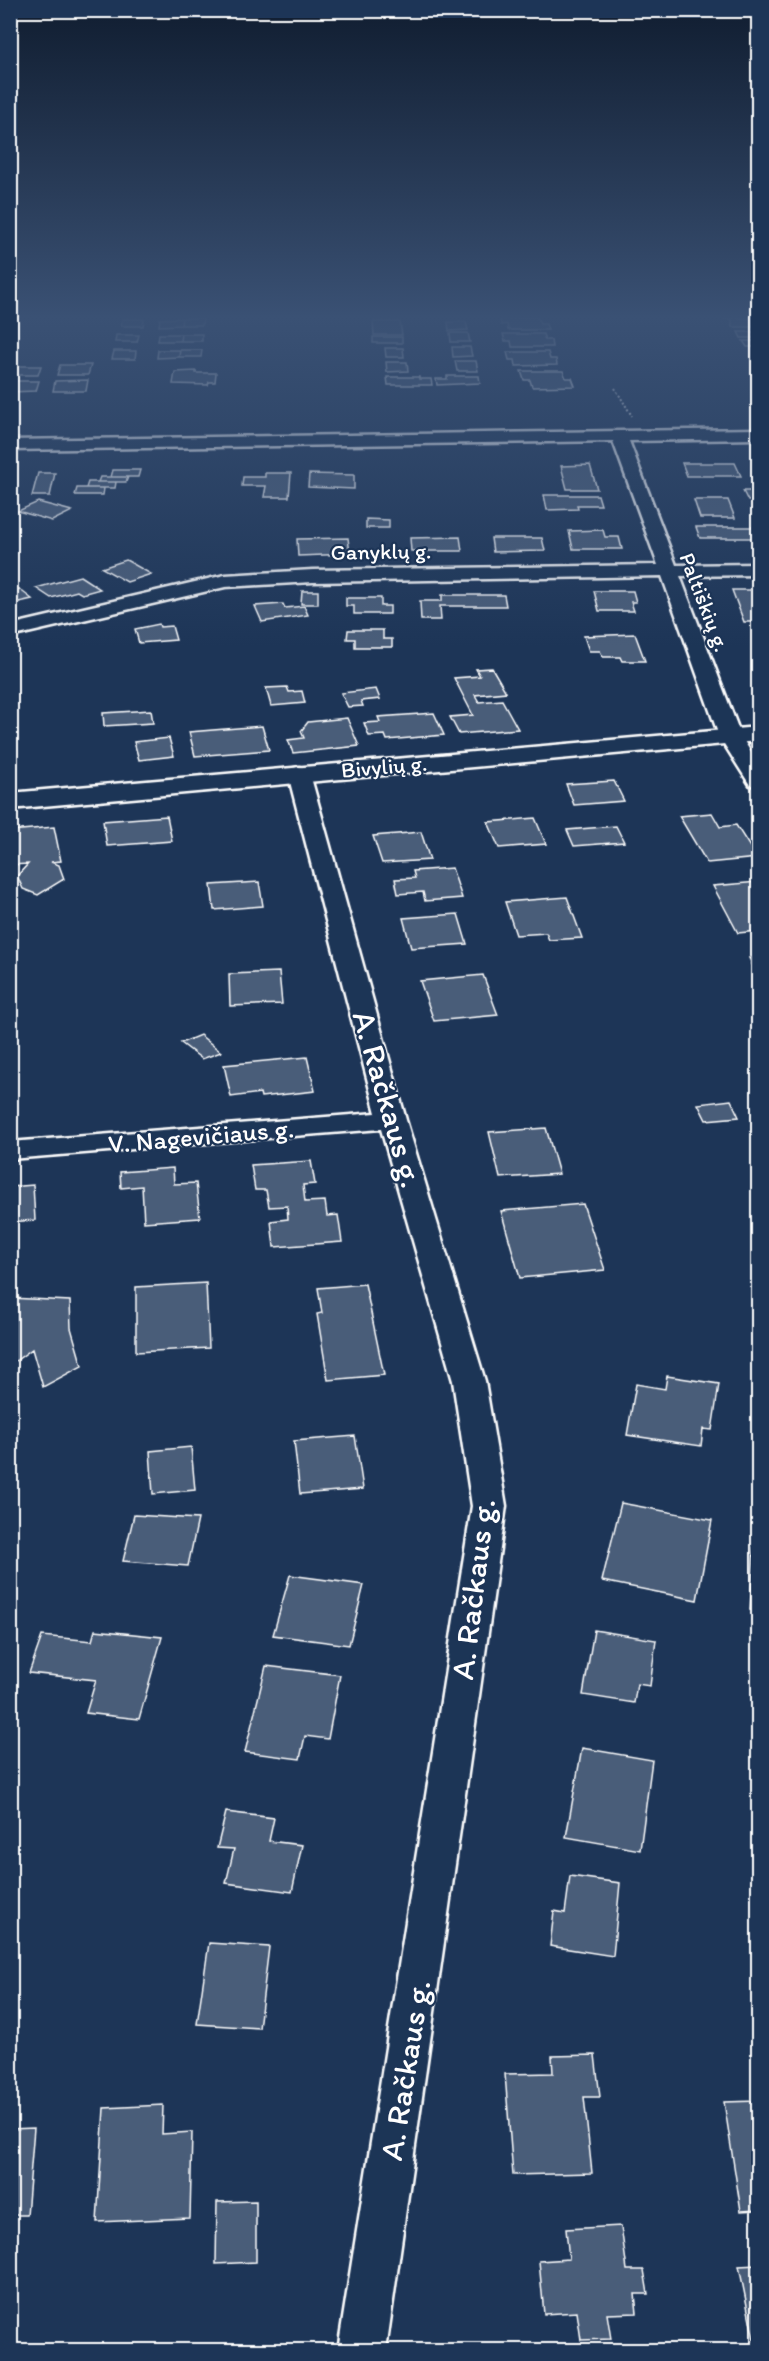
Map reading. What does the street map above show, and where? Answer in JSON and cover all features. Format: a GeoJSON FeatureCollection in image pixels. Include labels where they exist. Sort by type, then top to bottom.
{"type":"FeatureCollection","features":[{"type":"Feature","properties":{"kind":"street"},"geometry":{"type":"LineString","coordinates":[[10,444],[759,434]]}},
{"type":"Feature","properties":{"kind":"street","name":"Paltiškių g."},"geometry":{"type":"LineString","coordinates":[[619,436],[730,736],[759,780]]}},
{"type":"Feature","properties":{"kind":"street","name":"Ganyklų g."},"geometry":{"type":"LineString","coordinates":[[10,631],[225,581],[313,576],[759,569]]}},
{"type":"Feature","properties":{"kind":"street","name":"Bivylių g."},"geometry":{"type":"LineString","coordinates":[[10,801],[759,734]]}},
{"type":"Feature","properties":{"kind":"street","name":"A. Račkaus g."},"geometry":{"type":"LineString","coordinates":[[299,774],[392,1120],[469,1381],[489,1506],[363,2350]]}},
{"type":"Feature","properties":{"kind":"street","name":"V. Nagevičiaus g."},"geometry":{"type":"LineString","coordinates":[[10,1151],[392,1120]]}},
{"type":"Feature","properties":{"kind":"path"},"geometry":{"type":"LineString","coordinates":[[636,426],[639,435]]}},
{"type":"Feature","properties":{"kind":"building"},"geometry":{"type":"Polygon","coordinates":[[[682,463],[735,463],[741,476],[687,476],[682,463]]]}},
{"type":"Feature","properties":{"kind":"building"},"geometry":{"type":"Polygon","coordinates":[[[590,465],[597,489],[567,489],[561,466],[590,465]]]}},
{"type":"Feature","properties":{"kind":"building"},"geometry":{"type":"Polygon","coordinates":[[[113,470],[140,470],[138,477],[111,477],[113,470]]]}},
{"type":"Feature","properties":{"kind":"building"},"geometry":{"type":"Polygon","coordinates":[[[38,473],[55,473],[50,496],[32,496],[38,473]]]}},
{"type":"Feature","properties":{"kind":"building"},"geometry":{"type":"Polygon","coordinates":[[[265,473],[291,473],[289,497],[264,497],[266,486],[242,486],[243,477],[265,477],[265,473]]]}},
{"type":"Feature","properties":{"kind":"building"},"geometry":{"type":"Polygon","coordinates":[[[309,474],[354,475],[354,489],[308,487],[309,474]]]}},
{"type":"Feature","properties":{"kind":"building"},"geometry":{"type":"Polygon","coordinates":[[[100,477],[128,477],[126,482],[98,482],[100,477]]]}},
{"type":"Feature","properties":{"kind":"building"},"geometry":{"type":"Polygon","coordinates":[[[88,482],[116,482],[115,488],[86,488],[88,482]]]}},
{"type":"Feature","properties":{"kind":"building"},"geometry":{"type":"Polygon","coordinates":[[[77,488],[104,488],[103,495],[75,495],[77,488]]]}},
{"type":"Feature","properties":{"kind":"building"},"geometry":{"type":"Polygon","coordinates":[[[743,491],[758,491],[758,501],[748,501],[743,491]]]}},
{"type":"Feature","properties":{"kind":"building"},"geometry":{"type":"Polygon","coordinates":[[[544,495],[598,495],[601,505],[577,505],[578,509],[547,510],[544,495]]]}},
{"type":"Feature","properties":{"kind":"building"},"geometry":{"type":"Polygon","coordinates":[[[694,500],[728,500],[735,518],[700,518],[694,500]]]}},
{"type":"Feature","properties":{"kind":"building"},"geometry":{"type":"Polygon","coordinates":[[[38,502],[72,511],[52,521],[18,511],[38,502]]]}},
{"type":"Feature","properties":{"kind":"building"},"geometry":{"type":"Polygon","coordinates":[[[366,519],[389,520],[389,528],[366,528],[366,519]]]}},
{"type":"Feature","properties":{"kind":"building"},"geometry":{"type":"Polygon","coordinates":[[[696,527],[754,527],[758,538],[700,538],[696,527]]]}},
{"type":"Feature","properties":{"kind":"building"},"geometry":{"type":"Polygon","coordinates":[[[603,530],[605,537],[619,537],[622,549],[573,549],[569,531],[603,530]]]}},
{"type":"Feature","properties":{"kind":"building"},"geometry":{"type":"Polygon","coordinates":[[[460,537],[462,551],[411,551],[410,538],[460,537]]]}},
{"type":"Feature","properties":{"kind":"building"},"geometry":{"type":"Polygon","coordinates":[[[348,538],[350,554],[298,556],[297,539],[348,538]]]}},
{"type":"Feature","properties":{"kind":"building"},"geometry":{"type":"Polygon","coordinates":[[[491,538],[542,538],[545,551],[493,552],[491,538]]]}},
{"type":"Feature","properties":{"kind":"building"},"geometry":{"type":"Polygon","coordinates":[[[126,560],[151,574],[127,582],[102,568],[126,560]]]}},
{"type":"Feature","properties":{"kind":"building"},"geometry":{"type":"Polygon","coordinates":[[[80,576],[100,589],[82,594],[77,591],[51,598],[36,588],[80,576]]]}},
{"type":"Feature","properties":{"kind":"building"},"geometry":{"type":"Polygon","coordinates":[[[19,589],[32,599],[10,604],[10,591],[19,589]]]}},
{"type":"Feature","properties":{"kind":"building"},"geometry":{"type":"Polygon","coordinates":[[[732,590],[758,590],[758,622],[744,622],[732,590]]]}},
{"type":"Feature","properties":{"kind":"building"},"geometry":{"type":"Polygon","coordinates":[[[302,591],[318,591],[318,604],[301,604],[302,591]]]}},
{"type":"Feature","properties":{"kind":"building"},"geometry":{"type":"Polygon","coordinates":[[[594,591],[633,591],[636,602],[631,602],[634,611],[599,611],[594,591]]]}},
{"type":"Feature","properties":{"kind":"building"},"geometry":{"type":"Polygon","coordinates":[[[442,595],[504,595],[506,606],[440,606],[441,620],[421,620],[420,601],[442,601],[442,595]]]}},
{"type":"Feature","properties":{"kind":"building"},"geometry":{"type":"Polygon","coordinates":[[[346,598],[381,598],[381,606],[390,606],[390,614],[354,614],[354,606],[346,606],[346,598]]]}},
{"type":"Feature","properties":{"kind":"building"},"geometry":{"type":"Polygon","coordinates":[[[283,604],[285,608],[304,606],[308,615],[262,622],[255,606],[283,604]]]}},
{"type":"Feature","properties":{"kind":"building"},"geometry":{"type":"Polygon","coordinates":[[[159,624],[160,627],[172,626],[176,640],[139,643],[135,629],[159,624]]]}},
{"type":"Feature","properties":{"kind":"building"},"geometry":{"type":"Polygon","coordinates":[[[348,630],[383,630],[383,639],[392,639],[392,647],[355,647],[355,639],[347,639],[348,630]]]}},
{"type":"Feature","properties":{"kind":"building"},"geometry":{"type":"Polygon","coordinates":[[[635,634],[645,661],[622,661],[620,657],[603,657],[600,651],[589,651],[584,636],[635,634]]]}},
{"type":"Feature","properties":{"kind":"building"},"geometry":{"type":"Polygon","coordinates":[[[492,668],[506,692],[475,695],[479,702],[502,700],[518,729],[459,734],[450,717],[473,715],[454,678],[480,676],[476,669],[492,668]]]}},
{"type":"Feature","properties":{"kind":"building"},"geometry":{"type":"Polygon","coordinates":[[[287,687],[289,692],[302,691],[305,703],[271,706],[266,688],[287,687]]]}},
{"type":"Feature","properties":{"kind":"building"},"geometry":{"type":"Polygon","coordinates":[[[376,689],[380,699],[361,701],[363,706],[348,707],[341,693],[376,689]]]}},
{"type":"Feature","properties":{"kind":"building"},"geometry":{"type":"Polygon","coordinates":[[[151,710],[153,723],[104,726],[103,713],[151,710]]]}},
{"type":"Feature","properties":{"kind":"building"},"geometry":{"type":"Polygon","coordinates":[[[434,713],[444,735],[387,740],[385,735],[369,736],[364,723],[380,722],[378,717],[434,713]]]}},
{"type":"Feature","properties":{"kind":"building"},"geometry":{"type":"Polygon","coordinates":[[[347,718],[359,746],[293,753],[288,740],[304,738],[301,731],[308,722],[347,718]]]}},
{"type":"Feature","properties":{"kind":"building"},"geometry":{"type":"Polygon","coordinates":[[[262,726],[269,750],[195,756],[189,732],[262,726]]]}},
{"type":"Feature","properties":{"kind":"building"},"geometry":{"type":"Polygon","coordinates":[[[169,738],[174,756],[139,760],[134,742],[169,738]]]}},
{"type":"Feature","properties":{"kind":"building"},"geometry":{"type":"Polygon","coordinates":[[[614,781],[624,801],[574,805],[566,784],[614,781]]]}},
{"type":"Feature","properties":{"kind":"building"},"geometry":{"type":"Polygon","coordinates":[[[712,813],[720,827],[736,825],[757,858],[707,863],[679,816],[712,813]]]}},
{"type":"Feature","properties":{"kind":"building"},"geometry":{"type":"Polygon","coordinates":[[[167,816],[172,841],[107,846],[103,821],[167,816]]]}},
{"type":"Feature","properties":{"kind":"building"},"geometry":{"type":"Polygon","coordinates":[[[535,818],[546,844],[499,848],[488,822],[535,818]]]}},
{"type":"Feature","properties":{"kind":"building"},"geometry":{"type":"Polygon","coordinates":[[[616,826],[624,842],[574,846],[567,830],[616,826]]]}},
{"type":"Feature","properties":{"kind":"building"},"geometry":{"type":"Polygon","coordinates":[[[54,827],[61,861],[51,862],[59,865],[64,879],[38,895],[23,889],[17,876],[28,864],[10,865],[10,831],[54,827]]]}},
{"type":"Feature","properties":{"kind":"building"},"geometry":{"type":"Polygon","coordinates":[[[421,832],[430,860],[382,863],[373,836],[421,832]]]}},
{"type":"Feature","properties":{"kind":"building"},"geometry":{"type":"Polygon","coordinates":[[[452,868],[462,898],[425,901],[423,892],[398,894],[395,879],[415,878],[413,871],[452,868]]]}},
{"type":"Feature","properties":{"kind":"building"},"geometry":{"type":"Polygon","coordinates":[[[259,882],[263,906],[214,910],[211,885],[259,882]]]}},
{"type":"Feature","properties":{"kind":"building"},"geometry":{"type":"Polygon","coordinates":[[[758,882],[758,931],[738,933],[713,886],[758,882]]]}},
{"type":"Feature","properties":{"kind":"building"},"geometry":{"type":"Polygon","coordinates":[[[567,897],[582,938],[549,940],[546,933],[516,935],[505,902],[567,897]]]}},
{"type":"Feature","properties":{"kind":"building"},"geometry":{"type":"Polygon","coordinates":[[[458,914],[467,944],[411,948],[403,918],[458,914]]]}},
{"type":"Feature","properties":{"kind":"building"},"geometry":{"type":"Polygon","coordinates":[[[749,958],[758,958],[758,977],[749,958]]]}},
{"type":"Feature","properties":{"kind":"building"},"geometry":{"type":"Polygon","coordinates":[[[279,972],[282,1004],[230,1006],[229,974],[279,972]]]}},
{"type":"Feature","properties":{"kind":"building"},"geometry":{"type":"Polygon","coordinates":[[[483,975],[498,1015],[434,1021],[420,981],[483,975]]]}},
{"type":"Feature","properties":{"kind":"building"},"geometry":{"type":"Polygon","coordinates":[[[200,1035],[221,1052],[202,1059],[181,1043],[200,1035]]]}},
{"type":"Feature","properties":{"kind":"building"},"geometry":{"type":"Polygon","coordinates":[[[307,1057],[315,1091],[261,1097],[260,1093],[231,1097],[224,1065],[307,1057]]]}},
{"type":"Feature","properties":{"kind":"building"},"geometry":{"type":"Polygon","coordinates":[[[731,1100],[739,1117],[706,1120],[698,1104],[731,1100]]]}},
{"type":"Feature","properties":{"kind":"building"},"geometry":{"type":"Polygon","coordinates":[[[546,1128],[559,1174],[500,1178],[489,1132],[546,1128]]]}},
{"type":"Feature","properties":{"kind":"building"},"geometry":{"type":"Polygon","coordinates":[[[311,1161],[315,1184],[303,1185],[305,1202],[325,1201],[327,1216],[338,1215],[342,1242],[274,1247],[271,1221],[288,1219],[287,1206],[269,1207],[266,1190],[255,1190],[251,1165],[311,1161]]]}},
{"type":"Feature","properties":{"kind":"building"},"geometry":{"type":"Polygon","coordinates":[[[173,1168],[174,1184],[196,1183],[200,1218],[144,1222],[142,1186],[121,1188],[120,1172],[173,1168]]]}},
{"type":"Feature","properties":{"kind":"building"},"geometry":{"type":"Polygon","coordinates":[[[33,1185],[35,1220],[10,1222],[10,1187],[33,1185]]]}},
{"type":"Feature","properties":{"kind":"building"},"geometry":{"type":"Polygon","coordinates":[[[583,1204],[605,1270],[520,1278],[501,1211],[583,1204]]]}},
{"type":"Feature","properties":{"kind":"building"},"geometry":{"type":"Polygon","coordinates":[[[206,1283],[209,1348],[136,1352],[136,1287],[206,1283]]]}},
{"type":"Feature","properties":{"kind":"building"},"geometry":{"type":"Polygon","coordinates":[[[365,1284],[384,1375],[328,1380],[317,1314],[322,1313],[318,1288],[365,1284]]]}},
{"type":"Feature","properties":{"kind":"building"},"geometry":{"type":"Polygon","coordinates":[[[10,1298],[70,1301],[71,1328],[82,1366],[43,1387],[32,1349],[10,1365],[10,1298]]]}},
{"type":"Feature","properties":{"kind":"building"},"geometry":{"type":"Polygon","coordinates":[[[667,1376],[719,1384],[712,1430],[703,1429],[701,1446],[627,1435],[636,1384],[665,1389],[667,1376]]]}},
{"type":"Feature","properties":{"kind":"building"},"geometry":{"type":"Polygon","coordinates":[[[355,1436],[363,1489],[300,1494],[294,1441],[355,1436]]]}},
{"type":"Feature","properties":{"kind":"building"},"geometry":{"type":"Polygon","coordinates":[[[191,1447],[195,1490],[153,1494],[150,1451],[191,1447]]]}},
{"type":"Feature","properties":{"kind":"building"},"geometry":{"type":"Polygon","coordinates":[[[755,1449],[758,1449],[758,1502],[755,1501],[755,1449]]]}},
{"type":"Feature","properties":{"kind":"building"},"geometry":{"type":"Polygon","coordinates":[[[621,1503],[712,1520],[697,1600],[602,1581],[621,1503]]]}},
{"type":"Feature","properties":{"kind":"building"},"geometry":{"type":"Polygon","coordinates":[[[134,1515],[198,1519],[188,1566],[123,1561],[134,1515]]]}},
{"type":"Feature","properties":{"kind":"building"},"geometry":{"type":"Polygon","coordinates":[[[754,1542],[758,1543],[758,1611],[750,1610],[754,1542]]]}},
{"type":"Feature","properties":{"kind":"building"},"geometry":{"type":"Polygon","coordinates":[[[290,1575],[364,1585],[349,1645],[273,1635],[290,1575]]]}},
{"type":"Feature","properties":{"kind":"building"},"geometry":{"type":"Polygon","coordinates":[[[95,1630],[162,1637],[139,1719],[86,1713],[96,1680],[29,1673],[42,1636],[92,1641],[95,1630]]]}},
{"type":"Feature","properties":{"kind":"building"},"geometry":{"type":"Polygon","coordinates":[[[594,1630],[656,1640],[650,1686],[637,1684],[634,1703],[583,1695],[594,1630]]]}},
{"type":"Feature","properties":{"kind":"building"},"geometry":{"type":"Polygon","coordinates":[[[266,1666],[340,1675],[328,1739],[305,1736],[300,1759],[245,1752],[266,1666]]]}},
{"type":"Feature","properties":{"kind":"building"},"geometry":{"type":"Polygon","coordinates":[[[582,1748],[652,1760],[640,1850],[566,1837],[582,1748]]]}},
{"type":"Feature","properties":{"kind":"building"},"geometry":{"type":"Polygon","coordinates":[[[226,1812],[274,1818],[269,1841],[302,1845],[292,1892],[226,1883],[234,1849],[217,1848],[226,1812]]]}},
{"type":"Feature","properties":{"kind":"building"},"geometry":{"type":"Polygon","coordinates":[[[570,1876],[620,1883],[613,1956],[550,1946],[554,1911],[565,1913],[570,1876]]]}},
{"type":"Feature","properties":{"kind":"building"},"geometry":{"type":"Polygon","coordinates":[[[209,1943],[269,1947],[259,2028],[197,2024],[209,1943]]]}},
{"type":"Feature","properties":{"kind":"building"},"geometry":{"type":"Polygon","coordinates":[[[595,2055],[600,2097],[584,2097],[592,2173],[513,2175],[505,2074],[553,2073],[552,2056],[595,2055]]]}},
{"type":"Feature","properties":{"kind":"building"},"geometry":{"type":"Polygon","coordinates":[[[758,2101],[758,2210],[741,2211],[724,2102],[758,2101]]]}},
{"type":"Feature","properties":{"kind":"building"},"geometry":{"type":"Polygon","coordinates":[[[163,2105],[162,2134],[192,2132],[190,2218],[97,2222],[104,2108],[163,2105]]]}},
{"type":"Feature","properties":{"kind":"building"},"geometry":{"type":"Polygon","coordinates":[[[34,2128],[27,2215],[10,2215],[10,2129],[34,2128]]]}},
{"type":"Feature","properties":{"kind":"building"},"geometry":{"type":"Polygon","coordinates":[[[256,2201],[256,2262],[216,2264],[217,2202],[256,2201]]]}},
{"type":"Feature","properties":{"kind":"building"},"geometry":{"type":"Polygon","coordinates":[[[621,2226],[627,2270],[644,2270],[648,2294],[635,2294],[637,2313],[607,2314],[611,2339],[581,2340],[577,2312],[544,2314],[539,2261],[569,2259],[566,2229],[621,2226]]]}},
{"type":"Feature","properties":{"kind":"building"},"geometry":{"type":"Polygon","coordinates":[[[758,2265],[758,2350],[756,2350],[739,2266],[758,2265]]]}}]}
